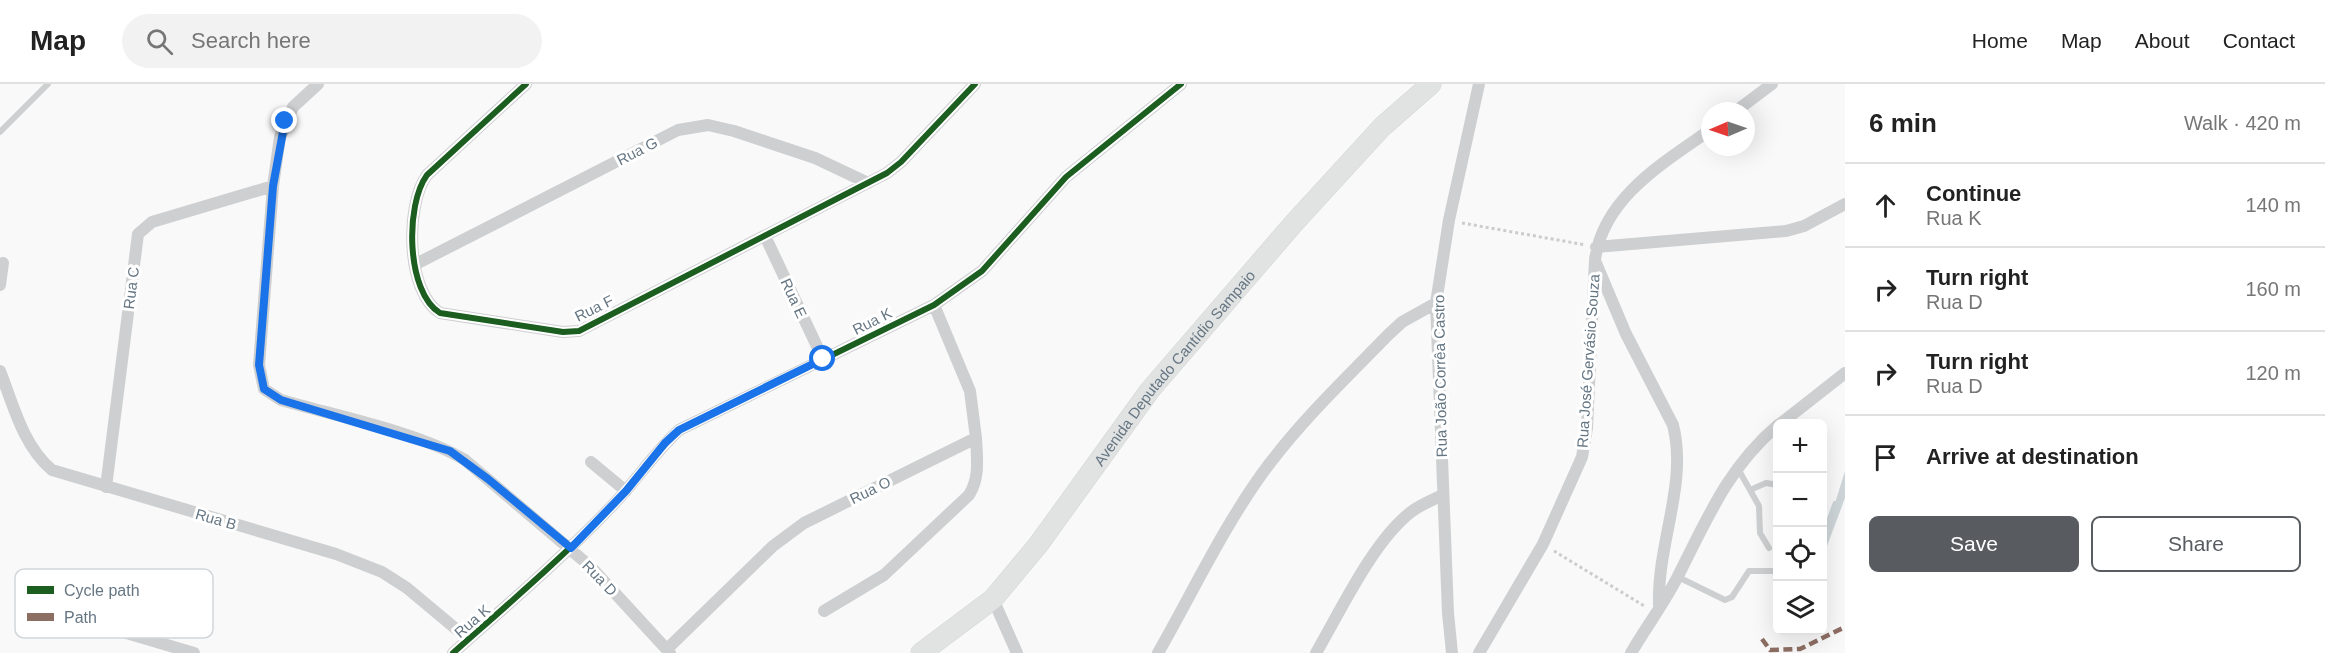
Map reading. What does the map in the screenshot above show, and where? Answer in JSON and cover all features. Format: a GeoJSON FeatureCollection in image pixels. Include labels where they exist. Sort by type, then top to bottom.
{"type":"FeatureCollection","features":[{"type":"Feature","properties":{"kind":"main road","name":"Avenida Deputado Cantídio Sampaio"},"geometry":{"type":"LineString","coordinates":[[921,653],[993,599],[1038,545],[1150,390],[1294,223],[1382,127],[1431,84]]}},
{"type":"Feature","properties":{"kind":"street","name":"Rua D"},"geometry":{"type":"LineString","coordinates":[[318,84],[292,107],[285,121],[273,186],[259,365],[264,389],[281,400],[450,451],[488,479],[571,548],[669,651]]}},
{"type":"Feature","properties":{"kind":"street","name":"Rua F"},"geometry":{"type":"LineString","coordinates":[[526,84],[420,185],[411,230],[416,264],[425,300],[440,313],[563,332],[579,331],[868,183],[902,162],[975,84]]}},
{"type":"Feature","properties":{"kind":"street","name":"Rua K"},"geometry":{"type":"LineString","coordinates":[[453,653],[571,548],[626,491],[665,443],[679,430],[934,305],[981,271],[1066,177],[1181,84]]}},
{"type":"Feature","properties":{"kind":"street","name":"Rua João Corrêa Castro"},"geometry":{"type":"LineString","coordinates":[[1471,84],[1473,102]]}},
{"type":"Feature","properties":{"kind":"street","name":"Rua João Corrêa Castro"},"geometry":{"type":"LineString","coordinates":[[1452,653],[1436,303],[1449,220],[1473,102],[1479,84]]}},
{"type":"Feature","properties":{"kind":"street"},"geometry":{"type":"LineString","coordinates":[[1748,102],[1772,84]]}},
{"type":"Feature","properties":{"kind":"street","name":"Rua G"},"geometry":{"type":"LineString","coordinates":[[416,264],[678,130],[693,126],[708,125],[734,131],[815,158],[868,183]]}},
{"type":"Feature","properties":{"kind":"street","name":"Rua José Gervásio Souza"},"geometry":{"type":"LineString","coordinates":[[1479,653],[1543,544],[1577,473],[1585,443],[1595,254],[1607,220],[1617,205],[1658,166],[1701,136]]}},
{"type":"Feature","properties":{"kind":"street","name":"Rua C"},"geometry":{"type":"LineString","coordinates":[[106,487],[138,234],[152,222],[273,186]]}},
{"type":"Feature","properties":{"kind":"street"},"geometry":{"type":"LineString","coordinates":[[1657,609],[1660,566],[1678,472],[1676,440],[1673,425],[1626,334],[1595,254],[1786,231],[1804,226],[1845,204]]}},
{"type":"Feature","properties":{"kind":"street","name":"Rua E"},"geometry":{"type":"LineString","coordinates":[[765,236],[823,359]]}},
{"type":"Feature","properties":{"kind":"street"},"geometry":{"type":"LineString","coordinates":[[0,285],[3,263]]}},
{"type":"Feature","properties":{"kind":"street"},"geometry":{"type":"LineString","coordinates":[[1158,653],[1226,532],[1286,442],[1402,322],[1436,303]]}},
{"type":"Feature","properties":{"kind":"street"},"geometry":{"type":"LineString","coordinates":[[824,611],[884,575],[969,495],[975,485],[976,438],[970,391],[934,305]]}},
{"type":"Feature","properties":{"kind":"street","name":"Rua B"},"geometry":{"type":"LineString","coordinates":[[0,371],[27,438],[42,462],[52,470],[336,554],[382,572],[407,588],[468,639]]}},
{"type":"Feature","properties":{"kind":"street"},"geometry":{"type":"LineString","coordinates":[[1785,419],[1845,373]]}},
{"type":"Feature","properties":{"kind":"street"},"geometry":{"type":"LineString","coordinates":[[1634,652],[1657,609],[1678,577],[1714,502],[1737,466],[1773,430]]}},
{"type":"Feature","properties":{"kind":"street","name":"Rua O"},"geometry":{"type":"LineString","coordinates":[[669,651],[773,546],[804,523],[976,438]]}},
{"type":"Feature","properties":{"kind":"street"},"geometry":{"type":"LineString","coordinates":[[591,462],[626,491]]}},
{"type":"Feature","properties":{"kind":"street"},"geometry":{"type":"LineString","coordinates":[[1316,653],[1374,554],[1411,512],[1443,495]]}},
{"type":"Feature","properties":{"kind":"street"},"geometry":{"type":"LineString","coordinates":[[993,599],[1017,653]]}},
{"type":"Feature","properties":{"kind":"street"},"geometry":{"type":"LineString","coordinates":[[143,638],[194,653]]}},
{"type":"Feature","properties":{"kind":"lane"},"geometry":{"type":"LineString","coordinates":[[0,132],[48,84]]}},
{"type":"Feature","properties":{"kind":"lane"},"geometry":{"type":"LineString","coordinates":[[1737,466],[1759,506],[1760,534],[1769,548]]}},
{"type":"Feature","properties":{"kind":"lane"},"geometry":{"type":"LineString","coordinates":[[1750,490],[1766,483],[1773,484]]}},
{"type":"Feature","properties":{"kind":"lane"},"geometry":{"type":"LineString","coordinates":[[1678,577],[1725,600],[1732,597],[1749,571],[1773,571]]}},
{"type":"Feature","properties":{"kind":"path"},"geometry":{"type":"LineString","coordinates":[[1449,220],[1595,254]]}},
{"type":"Feature","properties":{"kind":"path"},"geometry":{"type":"LineString","coordinates":[[1543,544],[1657,609]]}},
{"type":"Feature","properties":{"kind":"shaded area"},"geometry":{"type":"Polygon","coordinates":[[[1845,471],[1845,498],[1827,546],[1827,529],[1845,471]]]}},
{"type":"Feature","properties":{"kind":"waterway"},"geometry":{"type":"LineString","coordinates":[[1826,527],[1835,503]]}},
{"type":"Feature","properties":{"kind":"marked path"},"geometry":{"type":"LineString","coordinates":[[1762,639],[1770,650],[1800,649],[1845,627]]}},
{"type":"Feature","properties":{"kind":"cycle path"},"geometry":{"type":"LineString","coordinates":[[526,84],[427,175],[420,189],[412,226],[415,268],[429,302],[440,313],[563,332],[579,331],[887,173],[901,162],[975,84]]}},
{"type":"Feature","properties":{"kind":"cycle path"},"geometry":{"type":"LineString","coordinates":[[453,653],[590,528],[679,430],[934,305],[982,271],[1066,177],[1181,84]]}},
{"type":"Feature","properties":{"kind":"route"},"geometry":{"type":"LineString","coordinates":[[285,121],[280,137],[273,186],[259,365],[264,389],[281,400],[410,437],[450,451],[465,460],[571,548],[626,491],[665,443],[679,430],[693,421],[823,359]]}}]}
